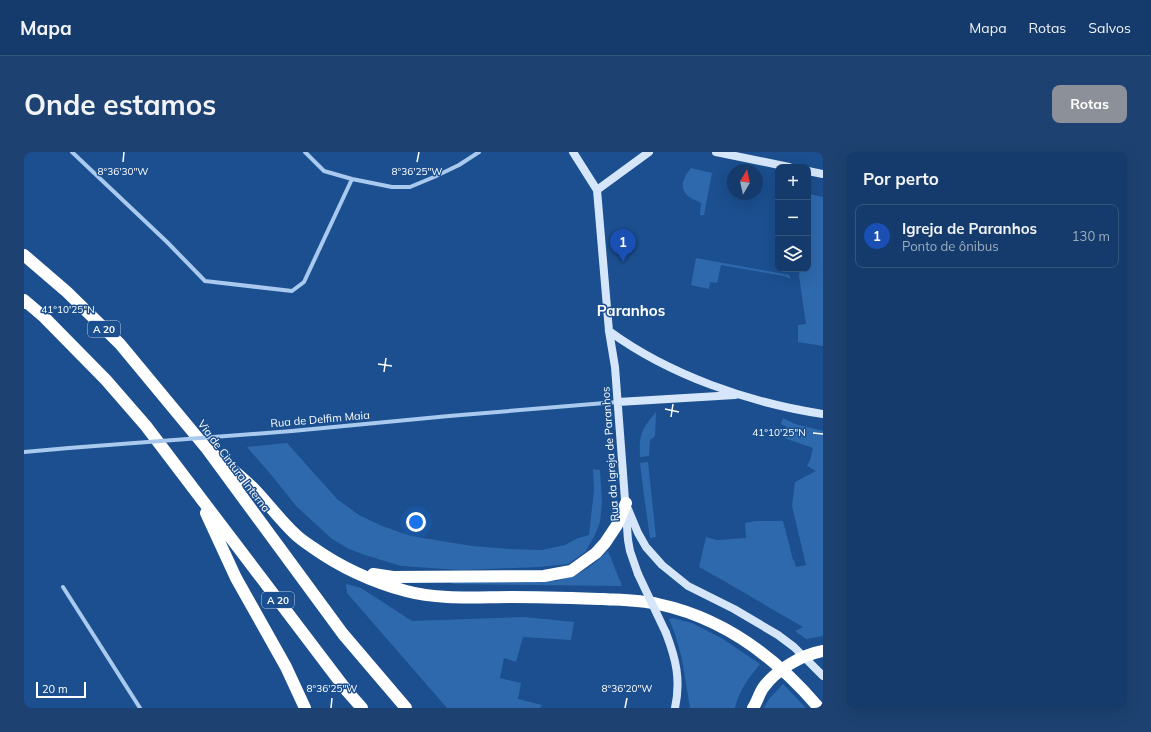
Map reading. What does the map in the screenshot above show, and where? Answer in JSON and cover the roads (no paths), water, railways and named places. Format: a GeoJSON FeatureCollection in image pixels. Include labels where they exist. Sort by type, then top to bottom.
{"type":"FeatureCollection","features":[{"type":"Feature","properties":{"kind":"highway","name":"Via de Cintura Interna"},"geometry":{"type":"LineString","coordinates":[[24,255],[67,292],[120,344],[207,449],[343,634],[406,708]]}},
{"type":"Feature","properties":{"kind":"highway","name":"A 20"},"geometry":{"type":"LineString","coordinates":[[24,300],[44,317],[106,380],[146,426],[347,691],[362,708]]}},
{"type":"Feature","properties":{"kind":"highway"},"geometry":{"type":"LineString","coordinates":[[207,449],[256,491],[296,535],[326,557],[346,568],[380,583],[407,592],[433,597],[524,597],[623,600],[656,603],[681,610],[721,626],[765,654],[804,690],[819,708]]}},
{"type":"Feature","properties":{"kind":"highway"},"geometry":{"type":"LineString","coordinates":[[195,490],[236,578],[286,667],[305,708]]}},
{"type":"Feature","properties":{"kind":"highway"},"geometry":{"type":"LineString","coordinates":[[346,568],[370,574],[393,577],[544,576],[571,571],[596,553],[605,543],[617,525],[626,503]]}},
{"type":"Feature","properties":{"kind":"highway"},"geometry":{"type":"LineString","coordinates":[[753,708],[763,688],[774,676],[796,660],[809,654],[823,651]]}},
{"type":"Feature","properties":{"kind":"main road"},"geometry":{"type":"LineString","coordinates":[[573,152],[597,190],[649,152]]}},
{"type":"Feature","properties":{"kind":"main road"},"geometry":{"type":"LineString","coordinates":[[716,152],[775,164]]}},
{"type":"Feature","properties":{"kind":"main road"},"geometry":{"type":"LineString","coordinates":[[811,172],[823,174]]}},
{"type":"Feature","properties":{"kind":"main road","name":"Rua da Igreja de Paranhos"},"geometry":{"type":"LineString","coordinates":[[597,190],[610,331],[615,367],[628,540],[638,574],[674,653],[678,678],[677,706]]}},
{"type":"Feature","properties":{"kind":"main road"},"geometry":{"type":"LineString","coordinates":[[610,331],[627,344],[644,354],[718,388],[738,395],[823,414]]}},
{"type":"Feature","properties":{"kind":"main road"},"geometry":{"type":"LineString","coordinates":[[618,402],[738,395]]}},
{"type":"Feature","properties":{"kind":"main road"},"geometry":{"type":"LineString","coordinates":[[626,503],[638,533],[646,547],[662,565],[688,586],[734,609],[778,635],[794,647],[823,676]]}},
{"type":"Feature","properties":{"kind":"street"},"geometry":{"type":"LineString","coordinates":[[72,152],[167,242],[205,281],[292,291],[304,282],[352,179]]}},
{"type":"Feature","properties":{"kind":"street"},"geometry":{"type":"LineString","coordinates":[[305,152],[324,170],[352,179],[392,187],[410,187],[459,165],[479,152]]}},
{"type":"Feature","properties":{"kind":"street","name":"Rua de Delfim Maia"},"geometry":{"type":"LineString","coordinates":[[24,452],[292,431],[618,402]]}},
{"type":"Feature","properties":{"kind":"street"},"geometry":{"type":"LineString","coordinates":[[63,587],[140,708]]}},
{"type":"Feature","properties":{"kind":"place","name":"Igreja de Paranhos"},"geometry":{"type":"Point","coordinates":[623,262]}},
{"type":"Feature","properties":{"kind":"district","name":"Paranhos"},"geometry":{"type":"Point","coordinates":[631,310]}}]}
